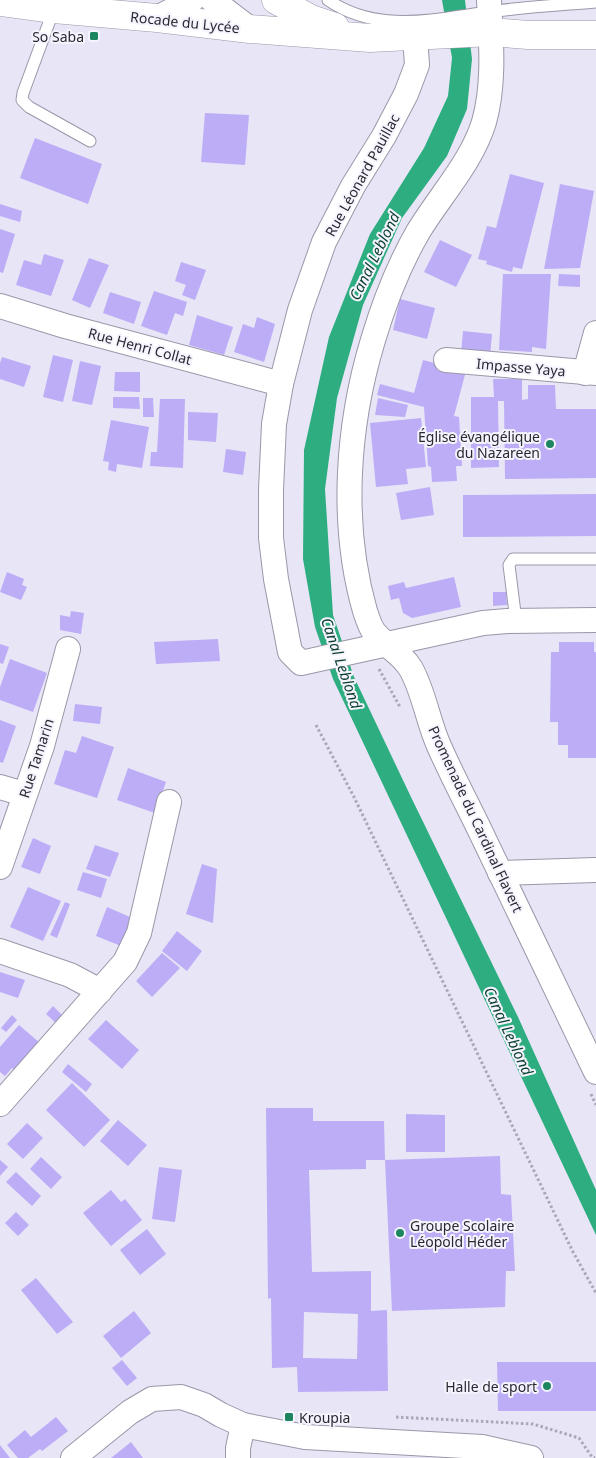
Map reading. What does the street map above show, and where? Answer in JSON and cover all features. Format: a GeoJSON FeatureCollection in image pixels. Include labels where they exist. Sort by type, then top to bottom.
{"type":"FeatureCollection","features":[{"type":"Feature","properties":{"kind":"main road","name":"Rocade du Lycée"},"geometry":{"type":"LineString","coordinates":[[276,0],[311,20],[370,38]]}},
{"type":"Feature","properties":{"kind":"main road","name":"Rocade du Lycée"},"geometry":{"type":"LineString","coordinates":[[0,2],[250,29],[370,38],[425,31],[487,14],[525,19],[596,18]]}},
{"type":"Feature","properties":{"kind":"main road","name":"Rocade du Lycée"},"geometry":{"type":"LineString","coordinates":[[487,14],[528,35],[596,35]]}},
{"type":"Feature","properties":{"kind":"main road"},"geometry":{"type":"LineString","coordinates":[[528,35],[545,26],[596,26]]}},
{"type":"Feature","properties":{"kind":"street"},"geometry":{"type":"LineString","coordinates":[[157,18],[192,0]]}},
{"type":"Feature","properties":{"kind":"street"},"geometry":{"type":"LineString","coordinates":[[212,0],[250,29]]}},
{"type":"Feature","properties":{"kind":"street","name":"Promenade du Cardinal Flavert"},"geometry":{"type":"LineString","coordinates":[[487,14],[490,77],[484,122],[473,149],[418,232],[388,295],[373,341],[361,388],[353,434],[350,480],[350,528],[365,614],[374,632],[377,646],[402,656],[412,670],[438,744],[596,1072]]}},
{"type":"Feature","properties":{"kind":"street","name":"Rue Léonard Pauillac"},"geometry":{"type":"LineString","coordinates":[[377,646],[300,662],[290,652],[276,579],[271,538],[274,424],[281,384],[300,310],[324,242],[353,186],[384,136],[406,94],[417,65],[425,31]]}},
{"type":"Feature","properties":{"kind":"street","name":"Rue Henri Collat"},"geometry":{"type":"LineString","coordinates":[[0,306],[65,326],[281,384]]}},
{"type":"Feature","properties":{"kind":"street"},"geometry":{"type":"LineString","coordinates":[[591,373],[596,333]]}},
{"type":"Feature","properties":{"kind":"street","name":"Impasse Yaya"},"geometry":{"type":"LineString","coordinates":[[446,360],[591,373]]}},
{"type":"Feature","properties":{"kind":"street"},"geometry":{"type":"LineString","coordinates":[[377,646],[483,623],[596,620]]}},
{"type":"Feature","properties":{"kind":"street","name":"Rue Tamarin"},"geometry":{"type":"LineString","coordinates":[[0,867],[42,746],[68,649]]}},
{"type":"Feature","properties":{"kind":"street"},"geometry":{"type":"LineString","coordinates":[[0,787],[24,794]]}},
{"type":"Feature","properties":{"kind":"street"},"geometry":{"type":"LineString","coordinates":[[0,1104],[115,976],[125,962],[139,933],[169,802]]}},
{"type":"Feature","properties":{"kind":"street"},"geometry":{"type":"LineString","coordinates":[[500,873],[596,870]]}},
{"type":"Feature","properties":{"kind":"street"},"geometry":{"type":"LineString","coordinates":[[0,951],[70,975],[100,991]]}},
{"type":"Feature","properties":{"kind":"street"},"geometry":{"type":"LineString","coordinates":[[72,1458],[130,1412],[152,1399],[181,1396],[204,1405],[243,1425],[305,1437],[482,1446],[531,1458]]}},
{"type":"Feature","properties":{"kind":"street"},"geometry":{"type":"LineString","coordinates":[[238,1458],[243,1425]]}},
{"type":"Feature","properties":{"kind":"lane"},"geometry":{"type":"LineString","coordinates":[[328,0],[371,19],[395,22],[425,31]]}},
{"type":"Feature","properties":{"kind":"lane"},"geometry":{"type":"LineString","coordinates":[[487,14],[596,2]]}},
{"type":"Feature","properties":{"kind":"lane"},"geometry":{"type":"LineString","coordinates":[[54,9],[22,100],[29,107],[90,141]]}},
{"type":"Feature","properties":{"kind":"lane"},"geometry":{"type":"LineString","coordinates":[[516,621],[508,565],[513,559],[596,559]]}},
{"type":"Feature","properties":{"kind":"path"},"geometry":{"type":"LineString","coordinates":[[316,725],[354,797],[569,1243],[596,1293]]}},
{"type":"Feature","properties":{"kind":"water","name":"Canal Leblond"},"geometry":{"type":"Polygon","coordinates":[[[442,0],[465,0],[472,59],[467,109],[447,156],[402,218],[363,305],[337,398],[325,489],[333,615],[354,677],[518,1017],[596,1190],[596,1235],[333,679],[315,627],[303,559],[304,450],[329,337],[370,234],[424,148],[448,96],[452,58],[442,0]]]}},
{"type":"Feature","properties":{"kind":"building"},"geometry":{"type":"Polygon","coordinates":[[[205,113],[249,115],[245,165],[201,162],[205,113]]]}},
{"type":"Feature","properties":{"kind":"building"},"geometry":{"type":"Polygon","coordinates":[[[35,138],[102,164],[88,204],[20,178],[35,138]]]}},
{"type":"Feature","properties":{"kind":"building"},"geometry":{"type":"Polygon","coordinates":[[[510,174],[544,183],[522,269],[513,267],[512,272],[486,264],[487,261],[478,259],[487,226],[496,228],[510,174]]]}},
{"type":"Feature","properties":{"kind":"building"},"geometry":{"type":"Polygon","coordinates":[[[560,184],[594,191],[580,268],[544,269],[560,184]]]}},
{"type":"Feature","properties":{"kind":"building"},"geometry":{"type":"Polygon","coordinates":[[[0,204],[22,211],[20,222],[0,216],[0,204]]]}},
{"type":"Feature","properties":{"kind":"building"},"geometry":{"type":"Polygon","coordinates":[[[0,229],[15,234],[3,273],[0,272],[0,229]]]}},
{"type":"Feature","properties":{"kind":"building"},"geometry":{"type":"Polygon","coordinates":[[[440,240],[472,255],[456,287],[424,272],[440,240]]]}},
{"type":"Feature","properties":{"kind":"building"},"geometry":{"type":"Polygon","coordinates":[[[44,254],[64,260],[51,296],[16,285],[24,260],[41,265],[44,254]]]}},
{"type":"Feature","properties":{"kind":"building"},"geometry":{"type":"Polygon","coordinates":[[[89,258],[109,265],[90,308],[72,300],[89,258]]]}},
{"type":"Feature","properties":{"kind":"building"},"geometry":{"type":"Polygon","coordinates":[[[181,262],[206,270],[195,300],[182,295],[186,285],[175,281],[181,262]]]}},
{"type":"Feature","properties":{"kind":"building"},"geometry":{"type":"Polygon","coordinates":[[[503,274],[551,274],[546,349],[532,347],[532,352],[499,350],[503,274]]]}},
{"type":"Feature","properties":{"kind":"building"},"geometry":{"type":"Polygon","coordinates":[[[559,274],[580,275],[580,287],[558,286],[559,274]]]}},
{"type":"Feature","properties":{"kind":"building"},"geometry":{"type":"Polygon","coordinates":[[[154,291],[187,302],[183,316],[175,313],[167,335],[141,326],[154,291]]]}},
{"type":"Feature","properties":{"kind":"building"},"geometry":{"type":"Polygon","coordinates":[[[110,292],[141,302],[134,324],[103,313],[110,292]]]}},
{"type":"Feature","properties":{"kind":"building"},"geometry":{"type":"Polygon","coordinates":[[[400,299],[435,308],[427,339],[393,330],[400,299]]]}},
{"type":"Feature","properties":{"kind":"building"},"geometry":{"type":"Polygon","coordinates":[[[197,315],[233,327],[224,355],[189,345],[197,315]]]}},
{"type":"Feature","properties":{"kind":"building"},"geometry":{"type":"Polygon","coordinates":[[[257,317],[275,324],[264,362],[234,352],[243,324],[254,328],[257,317]]]}},
{"type":"Feature","properties":{"kind":"building"},"geometry":{"type":"Polygon","coordinates":[[[463,331],[492,334],[490,357],[461,354],[463,331]]]}},
{"type":"Feature","properties":{"kind":"building"},"geometry":{"type":"Polygon","coordinates":[[[53,355],[73,360],[63,402],[43,397],[53,355]]]}},
{"type":"Feature","properties":{"kind":"building"},"geometry":{"type":"Polygon","coordinates":[[[2,357],[31,366],[24,387],[0,379],[2,357]]]}},
{"type":"Feature","properties":{"kind":"building"},"geometry":{"type":"Polygon","coordinates":[[[423,360],[466,371],[454,416],[459,417],[462,466],[456,466],[457,481],[432,482],[431,467],[428,466],[424,407],[377,395],[380,384],[414,393],[423,360]]]}},
{"type":"Feature","properties":{"kind":"building"},"geometry":{"type":"Polygon","coordinates":[[[80,361],[101,366],[92,405],[72,401],[80,361]]]}},
{"type":"Feature","properties":{"kind":"building"},"geometry":{"type":"Polygon","coordinates":[[[115,372],[140,372],[140,392],[114,391],[115,372]]]}},
{"type":"Feature","properties":{"kind":"building","name":"Église évangélique du Nazareen"},"geometry":{"type":"Polygon","coordinates":[[[493,379],[522,379],[522,400],[528,399],[528,385],[555,385],[556,409],[596,409],[596,478],[505,479],[504,401],[498,401],[499,467],[471,468],[471,397],[494,397],[493,379]]]}},
{"type":"Feature","properties":{"kind":"building"},"geometry":{"type":"Polygon","coordinates":[[[113,397],[139,397],[140,409],[113,408],[113,397]]]}},
{"type":"Feature","properties":{"kind":"building"},"geometry":{"type":"Polygon","coordinates":[[[143,398],[153,398],[154,417],[143,417],[143,398]]]}},
{"type":"Feature","properties":{"kind":"building"},"geometry":{"type":"Polygon","coordinates":[[[378,398],[408,405],[405,417],[375,415],[378,398]]]}},
{"type":"Feature","properties":{"kind":"building"},"geometry":{"type":"Polygon","coordinates":[[[160,399],[185,399],[183,468],[150,466],[151,452],[157,452],[160,399]]]}},
{"type":"Feature","properties":{"kind":"building"},"geometry":{"type":"Polygon","coordinates":[[[188,412],[218,413],[216,442],[188,440],[188,412]]]}},
{"type":"Feature","properties":{"kind":"building"},"geometry":{"type":"Polygon","coordinates":[[[421,418],[426,467],[406,469],[408,484],[376,487],[370,423],[421,418]]]}},
{"type":"Feature","properties":{"kind":"building"},"geometry":{"type":"Polygon","coordinates":[[[111,420],[149,427],[142,468],[117,464],[116,472],[108,470],[109,462],[103,461],[111,420]]]}},
{"type":"Feature","properties":{"kind":"building"},"geometry":{"type":"Polygon","coordinates":[[[226,449],[246,452],[243,475],[223,472],[226,449]]]}},
{"type":"Feature","properties":{"kind":"building"},"geometry":{"type":"Polygon","coordinates":[[[430,487],[434,515],[401,520],[396,493],[430,487]]]}},
{"type":"Feature","properties":{"kind":"building"},"geometry":{"type":"Polygon","coordinates":[[[596,494],[596,536],[463,537],[463,495],[596,494]]]}},
{"type":"Feature","properties":{"kind":"building"},"geometry":{"type":"Polygon","coordinates":[[[7,572],[24,579],[22,585],[27,587],[21,600],[0,592],[7,572]]]}},
{"type":"Feature","properties":{"kind":"building"},"geometry":{"type":"Polygon","coordinates":[[[454,577],[461,607],[412,618],[403,613],[399,598],[391,600],[388,586],[404,582],[406,588],[454,577]]]}},
{"type":"Feature","properties":{"kind":"building"},"geometry":{"type":"Polygon","coordinates":[[[493,592],[506,592],[507,605],[493,606],[493,592]]]}},
{"type":"Feature","properties":{"kind":"building"},"geometry":{"type":"Polygon","coordinates":[[[71,611],[84,613],[81,634],[60,630],[60,615],[70,617],[71,611]]]}},
{"type":"Feature","properties":{"kind":"building"},"geometry":{"type":"Polygon","coordinates":[[[218,639],[220,661],[156,664],[154,642],[218,639]]]}},
{"type":"Feature","properties":{"kind":"building"},"geometry":{"type":"Polygon","coordinates":[[[559,642],[594,642],[594,652],[596,652],[596,758],[568,758],[568,745],[558,745],[558,722],[550,722],[551,652],[559,652],[559,642]]]}},
{"type":"Feature","properties":{"kind":"building"},"geometry":{"type":"Polygon","coordinates":[[[0,644],[9,647],[3,664],[0,663],[0,644]]]}},
{"type":"Feature","properties":{"kind":"building"},"geometry":{"type":"Polygon","coordinates":[[[10,659],[47,673],[33,712],[0,700],[0,687],[10,659]]]}},
{"type":"Feature","properties":{"kind":"building"},"geometry":{"type":"Polygon","coordinates":[[[75,704],[102,707],[100,724],[73,721],[75,704]]]}},
{"type":"Feature","properties":{"kind":"building"},"geometry":{"type":"Polygon","coordinates":[[[0,720],[16,726],[3,763],[0,762],[0,720]]]}},
{"type":"Feature","properties":{"kind":"building"},"geometry":{"type":"Polygon","coordinates":[[[82,736],[114,747],[97,798],[54,784],[65,750],[76,753],[82,736]]]}},
{"type":"Feature","properties":{"kind":"building"},"geometry":{"type":"Polygon","coordinates":[[[128,768],[166,782],[155,813],[117,800],[128,768]]]}},
{"type":"Feature","properties":{"kind":"building"},"geometry":{"type":"Polygon","coordinates":[[[33,838],[51,846],[40,874],[21,867],[33,838]]]}},
{"type":"Feature","properties":{"kind":"building"},"geometry":{"type":"Polygon","coordinates":[[[95,845],[119,853],[110,877],[86,869],[95,845]]]}},
{"type":"Feature","properties":{"kind":"building"},"geometry":{"type":"Polygon","coordinates":[[[202,864],[217,869],[213,923],[186,914],[202,864]]]}},
{"type":"Feature","properties":{"kind":"building"},"geometry":{"type":"Polygon","coordinates":[[[83,872],[107,879],[101,898],[77,890],[83,872]]]}},
{"type":"Feature","properties":{"kind":"building"},"geometry":{"type":"Polygon","coordinates":[[[28,887],[61,901],[43,941],[10,927],[28,887]]]}},
{"type":"Feature","properties":{"kind":"building"},"geometry":{"type":"Polygon","coordinates":[[[65,902],[70,904],[57,938],[50,935],[65,902]]]}},
{"type":"Feature","properties":{"kind":"building"},"geometry":{"type":"Polygon","coordinates":[[[107,907],[137,920],[126,948],[96,936],[107,907]]]}},
{"type":"Feature","properties":{"kind":"building"},"geometry":{"type":"Polygon","coordinates":[[[177,931],[202,951],[187,971],[162,951],[177,931]]]}},
{"type":"Feature","properties":{"kind":"building"},"geometry":{"type":"Polygon","coordinates":[[[162,953],[180,968],[152,997],[136,981],[162,953]]]}},
{"type":"Feature","properties":{"kind":"building"},"geometry":{"type":"Polygon","coordinates":[[[0,972],[25,980],[18,998],[0,992],[0,972]]]}},
{"type":"Feature","properties":{"kind":"building"},"geometry":{"type":"Polygon","coordinates":[[[53,1006],[65,1018],[59,1026],[46,1014],[53,1006]]]}},
{"type":"Feature","properties":{"kind":"building"},"geometry":{"type":"Polygon","coordinates":[[[12,1015],[17,1020],[6,1032],[1,1028],[12,1015]]]}},
{"type":"Feature","properties":{"kind":"building"},"geometry":{"type":"Polygon","coordinates":[[[106,1020],[139,1050],[122,1069],[88,1039],[106,1020]]]}},
{"type":"Feature","properties":{"kind":"building"},"geometry":{"type":"Polygon","coordinates":[[[19,1025],[40,1043],[15,1071],[12,1068],[5,1076],[0,1072],[0,1047],[19,1025]]]}},
{"type":"Feature","properties":{"kind":"building"},"geometry":{"type":"Polygon","coordinates":[[[68,1064],[92,1084],[86,1092],[62,1072],[68,1064]]]}},
{"type":"Feature","properties":{"kind":"building"},"geometry":{"type":"Polygon","coordinates":[[[72,1083],[110,1120],[84,1147],[46,1110],[72,1083]]]}},
{"type":"Feature","properties":{"kind":"building"},"geometry":{"type":"Polygon","coordinates":[[[266,1108],[313,1108],[313,1121],[384,1121],[385,1160],[366,1160],[366,1169],[309,1170],[312,1272],[371,1271],[371,1311],[387,1310],[388,1391],[298,1392],[297,1367],[272,1368],[271,1298],[268,1299],[266,1108]],[[304,1312],[303,1358],[357,1359],[358,1314],[304,1312]]]}},
{"type":"Feature","properties":{"kind":"building"},"geometry":{"type":"Polygon","coordinates":[[[406,1114],[445,1115],[445,1152],[406,1152],[406,1114]]]}},
{"type":"Feature","properties":{"kind":"building"},"geometry":{"type":"Polygon","coordinates":[[[118,1120],[147,1145],[128,1166],[100,1141],[118,1120]]]}},
{"type":"Feature","properties":{"kind":"building"},"geometry":{"type":"Polygon","coordinates":[[[27,1123],[43,1138],[23,1159],[7,1144],[27,1123]]]}},
{"type":"Feature","properties":{"kind":"building"},"geometry":{"type":"Polygon","coordinates":[[[500,1156],[501,1194],[511,1195],[515,1271],[506,1271],[505,1307],[392,1311],[385,1160],[500,1156]]]}},
{"type":"Feature","properties":{"kind":"building"},"geometry":{"type":"Polygon","coordinates":[[[41,1157],[62,1177],[51,1189],[30,1169],[41,1157]]]}},
{"type":"Feature","properties":{"kind":"building"},"geometry":{"type":"Polygon","coordinates":[[[0,1160],[8,1167],[0,1176],[0,1160]]]}},
{"type":"Feature","properties":{"kind":"building"},"geometry":{"type":"Polygon","coordinates":[[[159,1167],[182,1170],[175,1222],[152,1219],[159,1167]]]}},
{"type":"Feature","properties":{"kind":"building"},"geometry":{"type":"Polygon","coordinates":[[[16,1172],[41,1196],[32,1206],[6,1182],[16,1172]]]}},
{"type":"Feature","properties":{"kind":"building"},"geometry":{"type":"Polygon","coordinates":[[[111,1190],[121,1202],[125,1199],[142,1220],[111,1246],[83,1213],[111,1190]]]}},
{"type":"Feature","properties":{"kind":"building"},"geometry":{"type":"Polygon","coordinates":[[[16,1212],[29,1225],[18,1236],[5,1223],[16,1212]]]}},
{"type":"Feature","properties":{"kind":"building"},"geometry":{"type":"Polygon","coordinates":[[[147,1229],[166,1254],[140,1275],[120,1250],[147,1229]]]}},
{"type":"Feature","properties":{"kind":"building"},"geometry":{"type":"Polygon","coordinates":[[[36,1278],[73,1322],[57,1334],[21,1290],[36,1278]]]}},
{"type":"Feature","properties":{"kind":"building"},"geometry":{"type":"Polygon","coordinates":[[[134,1311],[151,1333],[121,1358],[103,1336],[134,1311]]]}},
{"type":"Feature","properties":{"kind":"building"},"geometry":{"type":"Polygon","coordinates":[[[122,1360],[137,1378],[127,1386],[112,1368],[122,1360]]]}},
{"type":"Feature","properties":{"kind":"building","name":"Halle de sport"},"geometry":{"type":"Polygon","coordinates":[[[497,1362],[596,1362],[596,1411],[498,1411],[497,1362]]]}},
{"type":"Feature","properties":{"kind":"building"},"geometry":{"type":"Polygon","coordinates":[[[56,1417],[68,1431],[42,1451],[40,1449],[28,1458],[18,1458],[7,1445],[25,1430],[31,1437],[56,1417]]]}},
{"type":"Feature","properties":{"kind":"building"},"geometry":{"type":"Polygon","coordinates":[[[131,1442],[143,1458],[111,1458],[131,1442]]]}},
{"type":"Feature","properties":{"kind":"building"},"geometry":{"type":"Polygon","coordinates":[[[0,1445],[10,1458],[0,1458],[0,1445]]]}},
{"type":"Feature","properties":{"kind":"place","name":"So Saba"},"geometry":{"type":"Point","coordinates":[94,36]}},
{"type":"Feature","properties":{"kind":"place","name":"Église évangélique du Nazareen"},"geometry":{"type":"Point","coordinates":[550,444]}},
{"type":"Feature","properties":{"kind":"place","name":"Groupe Scolaire Léopold Héder"},"geometry":{"type":"Point","coordinates":[400,1233]}},
{"type":"Feature","properties":{"kind":"place","name":"Halle de sport"},"geometry":{"type":"Point","coordinates":[547,1386]}},
{"type":"Feature","properties":{"kind":"place","name":"Kroupia"},"geometry":{"type":"Point","coordinates":[289,1417]}}]}
